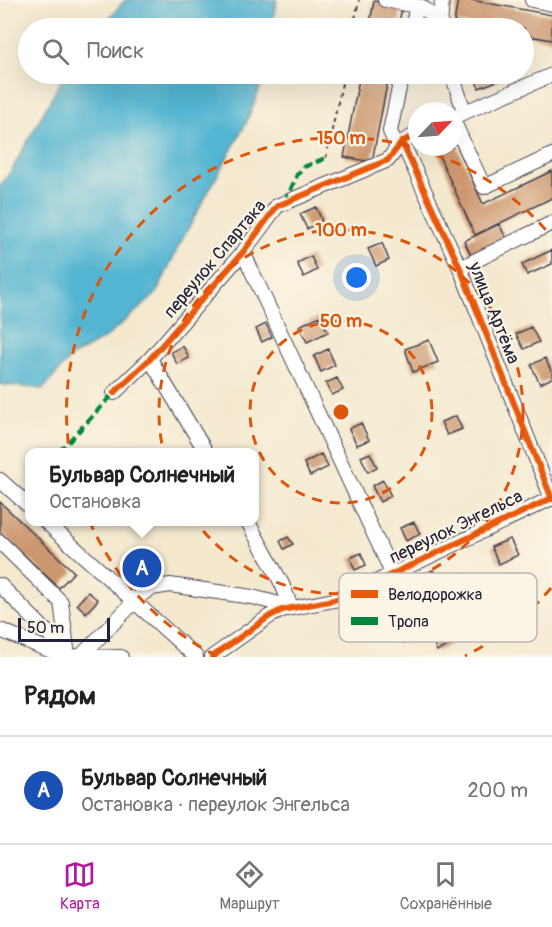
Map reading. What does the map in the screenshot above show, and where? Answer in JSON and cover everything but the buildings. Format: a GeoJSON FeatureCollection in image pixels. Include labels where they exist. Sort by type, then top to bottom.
{"type":"FeatureCollection","features":[{"type":"Feature","properties":{"kind":"street"},"geometry":{"type":"LineString","coordinates":[[385,0],[422,7],[433,18]]}},
{"type":"Feature","properties":{"kind":"street"},"geometry":{"type":"LineString","coordinates":[[441,18],[442,0]]}},
{"type":"Feature","properties":{"kind":"street"},"geometry":{"type":"LineString","coordinates":[[532,0],[552,4]]}},
{"type":"Feature","properties":{"kind":"street"},"geometry":{"type":"LineString","coordinates":[[414,18],[417,6]]}},
{"type":"Feature","properties":{"kind":"street"},"geometry":{"type":"LineString","coordinates":[[534,83],[552,75]]}},
{"type":"Feature","properties":{"kind":"street","name":"улица Артёма"},"geometry":{"type":"LineString","coordinates":[[400,84],[390,131],[460,268],[552,498]]}},
{"type":"Feature","properties":{"kind":"street"},"geometry":{"type":"LineString","coordinates":[[453,84],[455,102]]}},
{"type":"Feature","properties":{"kind":"street"},"geometry":{"type":"LineString","coordinates":[[462,114],[531,84]]}},
{"type":"Feature","properties":{"kind":"street"},"geometry":{"type":"LineString","coordinates":[[462,129],[484,187],[552,155]]}},
{"type":"Feature","properties":{"kind":"street","name":"переулок Спартака"},"geometry":{"type":"LineString","coordinates":[[114,393],[150,359],[243,252],[277,206],[388,160],[399,145],[408,140]]}},
{"type":"Feature","properties":{"kind":"street"},"geometry":{"type":"LineString","coordinates":[[460,268],[552,224]]}},
{"type":"Feature","properties":{"kind":"street"},"geometry":{"type":"LineString","coordinates":[[243,252],[393,573]]}},
{"type":"Feature","properties":{"kind":"street"},"geometry":{"type":"LineString","coordinates":[[150,359],[203,448]]}},
{"type":"Feature","properties":{"kind":"street"},"geometry":{"type":"LineString","coordinates":[[0,480],[25,502]]}},
{"type":"Feature","properties":{"kind":"street","name":"переулок Энгельса"},"geometry":{"type":"LineString","coordinates":[[395,573],[552,498]]}},
{"type":"Feature","properties":{"kind":"street"},"geometry":{"type":"LineString","coordinates":[[50,526],[196,657]]}},
{"type":"Feature","properties":{"kind":"street"},"geometry":{"type":"LineString","coordinates":[[250,526],[282,584],[291,607]]}},
{"type":"Feature","properties":{"kind":"street"},"geometry":{"type":"LineString","coordinates":[[0,542],[61,602],[72,656]]}},
{"type":"Feature","properties":{"kind":"street"},"geometry":{"type":"LineString","coordinates":[[0,585],[72,656]]}},
{"type":"Feature","properties":{"kind":"street","name":"переулок Энгельса"},"geometry":{"type":"LineString","coordinates":[[72,656],[152,588],[170,585],[252,597],[291,607]]}},
{"type":"Feature","properties":{"kind":"street","name":"переулок Энгельса"},"geometry":{"type":"LineString","coordinates":[[212,657],[270,616],[291,607],[339,598]]}},
{"type":"Feature","properties":{"kind":"street"},"geometry":{"type":"LineString","coordinates":[[0,630],[72,656],[121,657]]}},
{"type":"Feature","properties":{"kind":"path"},"geometry":{"type":"LineString","coordinates":[[355,18],[359,0]]}},
{"type":"Feature","properties":{"kind":"path"},"geometry":{"type":"LineString","coordinates":[[326,158],[342,84]]}},
{"type":"Feature","properties":{"kind":"water"},"geometry":{"type":"Polygon","coordinates":[[[125,0],[277,0],[274,18],[110,18],[125,0]]]}},
{"type":"Feature","properties":{"kind":"water"},"geometry":{"type":"Polygon","coordinates":[[[59,84],[262,84],[246,123],[178,247],[156,294],[105,338],[71,357],[43,389],[0,384],[0,186],[10,173],[59,84]]]}},
{"type":"Feature","properties":{"kind":"marked path"},"geometry":{"type":"LineString","coordinates":[[285,203],[297,175],[304,167],[326,158]]}},
{"type":"Feature","properties":{"kind":"marked path"},"geometry":{"type":"LineString","coordinates":[[63,448],[114,393]]}},
{"type":"Feature","properties":{"kind":"cycle path"},"geometry":{"type":"LineString","coordinates":[[114,393],[150,359],[243,252],[277,206],[388,160],[402,142],[408,139]]}},
{"type":"Feature","properties":{"kind":"cycle path"},"geometry":{"type":"LineString","coordinates":[[402,142],[460,268],[552,499]]}},
{"type":"Feature","properties":{"kind":"cycle path"},"geometry":{"type":"LineString","coordinates":[[395,573],[552,498]]}},
{"type":"Feature","properties":{"kind":"cycle path"},"geometry":{"type":"LineString","coordinates":[[212,657],[282,610],[339,598]]}},
{"type":"Feature","properties":{"kind":"place","name":"Бульвар Солнечный"},"geometry":{"type":"Point","coordinates":[142,568]}}]}
